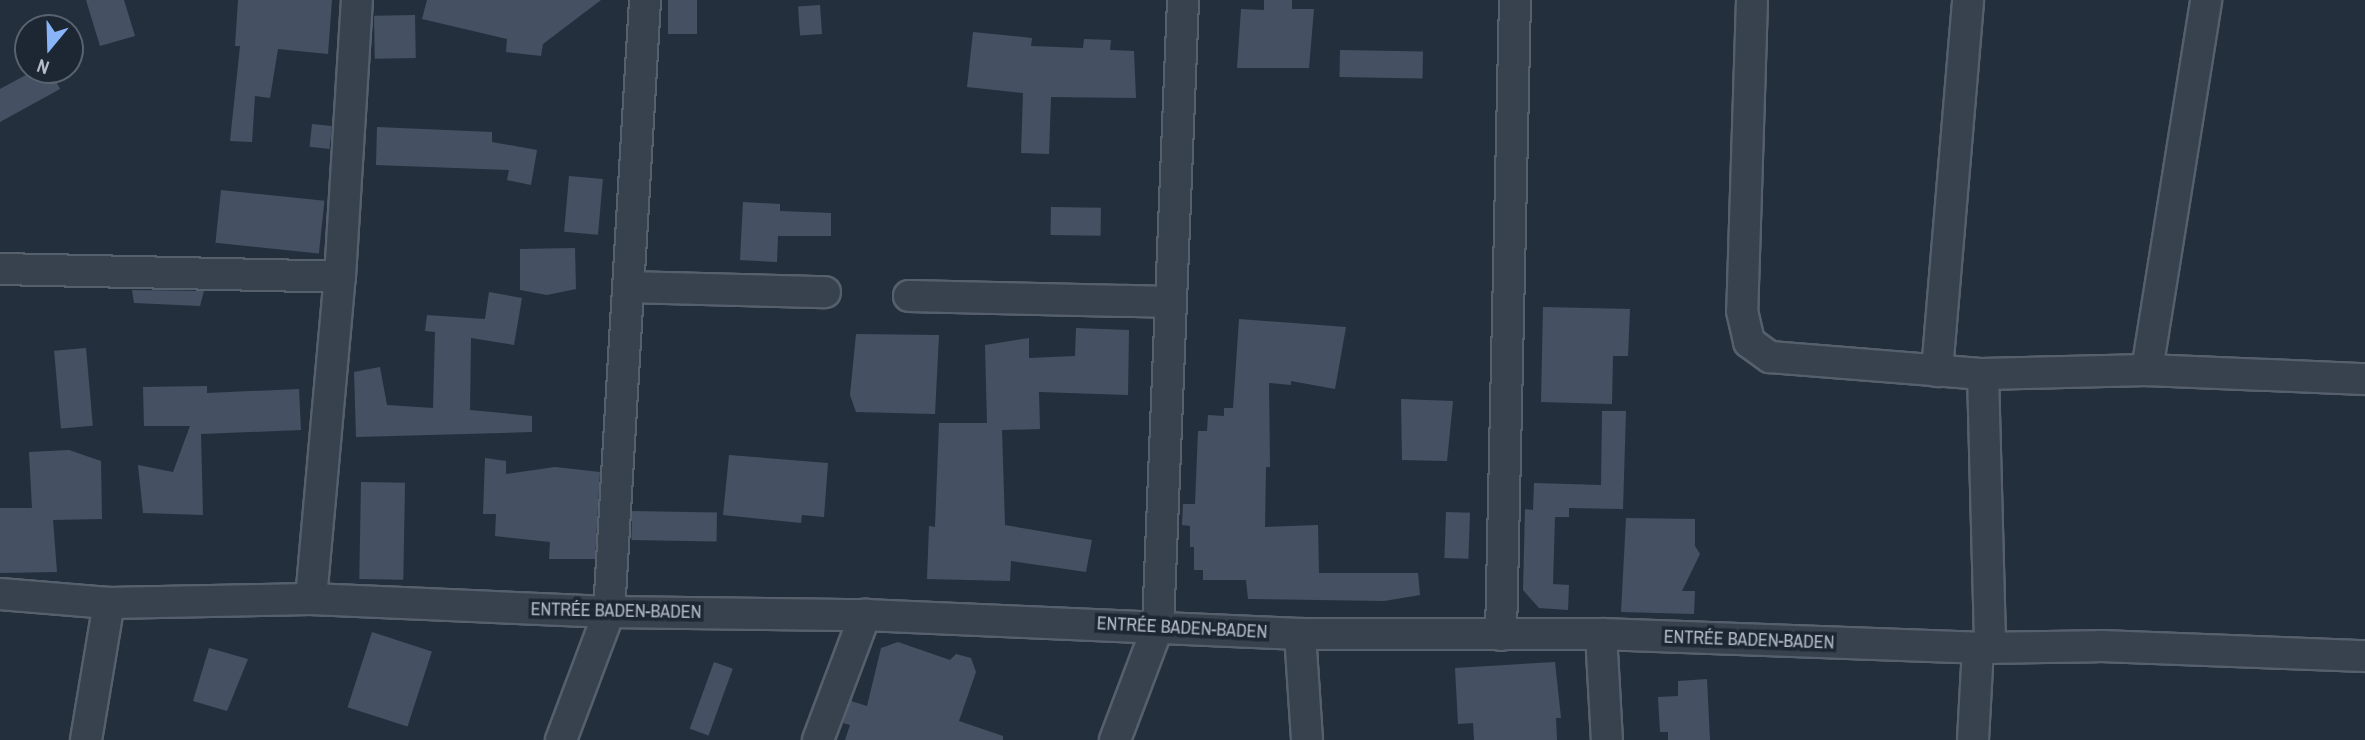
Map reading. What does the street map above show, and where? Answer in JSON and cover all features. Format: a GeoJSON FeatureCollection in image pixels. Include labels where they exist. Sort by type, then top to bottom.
{"type":"FeatureCollection","features":[{"type":"Feature","properties":{"kind":"street"},"geometry":{"type":"LineString","coordinates":[[311,599],[340,278],[358,0]]}},
{"type":"Feature","properties":{"kind":"street"},"geometry":{"type":"LineString","coordinates":[[561,740],[610,612],[645,0]]}},
{"type":"Feature","properties":{"kind":"street"},"geometry":{"type":"LineString","coordinates":[[1115,740],[1158,626],[1168,302],[1183,0]]}},
{"type":"Feature","properties":{"kind":"street"},"geometry":{"type":"LineString","coordinates":[[1501,635],[1515,0]]}},
{"type":"Feature","properties":{"kind":"street"},"geometry":{"type":"LineString","coordinates":[[1752,0],[1742,311],[1749,342],[1770,357],[1983,374],[2147,370],[2365,379]]}},
{"type":"Feature","properties":{"kind":"street"},"geometry":{"type":"LineString","coordinates":[[1937,371],[1968,0]]}},
{"type":"Feature","properties":{"kind":"street"},"geometry":{"type":"LineString","coordinates":[[2147,370],[2206,0]]}},
{"type":"Feature","properties":{"kind":"street"},"geometry":{"type":"LineString","coordinates":[[0,269],[340,278]]}},
{"type":"Feature","properties":{"kind":"street"},"geometry":{"type":"LineString","coordinates":[[628,287],[825,292]]}},
{"type":"Feature","properties":{"kind":"street"},"geometry":{"type":"LineString","coordinates":[[909,296],[1168,302]]}},
{"type":"Feature","properties":{"kind":"street"},"geometry":{"type":"LineString","coordinates":[[1973,740],[1984,648],[1983,374]]}},
{"type":"Feature","properties":{"kind":"street","name":"ENTRÉE BADEN-BADEN"},"geometry":{"type":"LineString","coordinates":[[0,594],[109,603],[311,599],[610,612],[865,615],[1300,634],[1601,634],[1984,648],[2101,646],[2365,656]]}},
{"type":"Feature","properties":{"kind":"street"},"geometry":{"type":"LineString","coordinates":[[86,740],[109,603]]}},
{"type":"Feature","properties":{"kind":"street"},"geometry":{"type":"LineString","coordinates":[[818,740],[865,615]]}},
{"type":"Feature","properties":{"kind":"street"},"geometry":{"type":"LineString","coordinates":[[1300,634],[1307,740]]}},
{"type":"Feature","properties":{"kind":"street"},"geometry":{"type":"LineString","coordinates":[[1601,634],[1607,740]]}},
{"type":"Feature","properties":{"kind":"building"},"geometry":{"type":"Polygon","coordinates":[[[86,0],[124,0],[135,36],[100,46],[86,0]]]}},
{"type":"Feature","properties":{"kind":"building"},"geometry":{"type":"Polygon","coordinates":[[[238,0],[332,0],[328,54],[278,49],[270,98],[255,96],[252,142],[230,141],[240,46],[235,46],[238,0]]]}},
{"type":"Feature","properties":{"kind":"building"},"geometry":{"type":"Polygon","coordinates":[[[427,0],[601,0],[543,44],[541,56],[506,52],[507,39],[422,19],[427,0]]]}},
{"type":"Feature","properties":{"kind":"building"},"geometry":{"type":"Polygon","coordinates":[[[668,0],[697,0],[697,34],[668,34],[668,0]]]}},
{"type":"Feature","properties":{"kind":"building"},"geometry":{"type":"Polygon","coordinates":[[[1264,0],[1292,0],[1292,9],[1314,9],[1309,68],[1237,68],[1241,9],[1264,10],[1264,0]]]}},
{"type":"Feature","properties":{"kind":"building"},"geometry":{"type":"Polygon","coordinates":[[[820,5],[822,34],[800,35],[798,7],[820,5]]]}},
{"type":"Feature","properties":{"kind":"building"},"geometry":{"type":"Polygon","coordinates":[[[415,15],[416,58],[375,59],[374,16],[415,15]]]}},
{"type":"Feature","properties":{"kind":"building"},"geometry":{"type":"Polygon","coordinates":[[[973,32],[1032,38],[1031,46],[1083,48],[1084,39],[1111,40],[1110,50],[1134,51],[1136,98],[1051,97],[1049,154],[1021,153],[1023,93],[967,87],[973,32]]]}},
{"type":"Feature","properties":{"kind":"building"},"geometry":{"type":"Polygon","coordinates":[[[1340,50],[1423,51],[1423,78],[1340,77],[1340,50]]]}},
{"type":"Feature","properties":{"kind":"building"},"geometry":{"type":"Polygon","coordinates":[[[14,81],[14,84],[57,84],[60,89],[0,122],[0,89],[14,81]]]}},
{"type":"Feature","properties":{"kind":"building"},"geometry":{"type":"Polygon","coordinates":[[[312,124],[332,126],[329,149],[310,147],[312,124]]]}},
{"type":"Feature","properties":{"kind":"building"},"geometry":{"type":"Polygon","coordinates":[[[377,127],[492,132],[492,142],[537,150],[531,185],[507,180],[509,170],[376,165],[377,127]]]}},
{"type":"Feature","properties":{"kind":"building"},"geometry":{"type":"Polygon","coordinates":[[[569,176],[603,179],[598,235],[564,232],[569,176]]]}},
{"type":"Feature","properties":{"kind":"building"},"geometry":{"type":"Polygon","coordinates":[[[221,190],[324,201],[319,254],[215,243],[221,190]]]}},
{"type":"Feature","properties":{"kind":"building"},"geometry":{"type":"Polygon","coordinates":[[[743,202],[780,204],[780,211],[831,213],[831,236],[778,236],[777,262],[740,260],[743,202]]]}},
{"type":"Feature","properties":{"kind":"building"},"geometry":{"type":"Polygon","coordinates":[[[1051,207],[1101,208],[1101,236],[1051,235],[1051,207]]]}},
{"type":"Feature","properties":{"kind":"building"},"geometry":{"type":"Polygon","coordinates":[[[575,248],[576,289],[547,295],[520,290],[520,249],[575,248]]]}},
{"type":"Feature","properties":{"kind":"building"},"geometry":{"type":"Polygon","coordinates":[[[132,290],[204,291],[200,306],[134,303],[132,290]]]}},
{"type":"Feature","properties":{"kind":"building"},"geometry":{"type":"Polygon","coordinates":[[[489,292],[522,298],[514,345],[471,338],[470,410],[532,416],[532,432],[356,437],[354,372],[380,367],[387,405],[433,408],[435,332],[425,331],[427,315],[485,319],[489,292]]]}},
{"type":"Feature","properties":{"kind":"building"},"geometry":{"type":"Polygon","coordinates":[[[1543,307],[1630,309],[1628,356],[1613,356],[1612,404],[1541,402],[1543,307]]]}},
{"type":"Feature","properties":{"kind":"building"},"geometry":{"type":"Polygon","coordinates":[[[1239,319],[1346,327],[1335,389],[1291,381],[1291,385],[1269,383],[1270,467],[1266,467],[1265,527],[1318,525],[1319,573],[1418,573],[1420,595],[1384,601],[1248,599],[1246,580],[1203,580],[1203,570],[1194,570],[1190,526],[1182,525],[1183,504],[1195,504],[1198,431],[1207,431],[1208,415],[1224,416],[1224,408],[1233,408],[1239,319]]]}},
{"type":"Feature","properties":{"kind":"building"},"geometry":{"type":"Polygon","coordinates":[[[1076,328],[1129,330],[1128,395],[1039,392],[1040,429],[1002,430],[1005,525],[1092,540],[1086,572],[1011,561],[1010,581],[927,579],[929,526],[935,527],[939,423],[987,423],[985,345],[1029,338],[1029,358],[1075,356],[1076,328]]]}},
{"type":"Feature","properties":{"kind":"building"},"geometry":{"type":"Polygon","coordinates":[[[856,334],[939,335],[935,414],[856,412],[850,395],[856,334]]]}},
{"type":"Feature","properties":{"kind":"building"},"geometry":{"type":"Polygon","coordinates":[[[86,348],[93,426],[61,428],[54,351],[86,348]]]}},
{"type":"Feature","properties":{"kind":"building"},"geometry":{"type":"Polygon","coordinates":[[[207,386],[207,393],[299,389],[301,430],[201,434],[203,515],[143,513],[138,465],[173,472],[190,426],[144,426],[143,387],[207,386]]]}},
{"type":"Feature","properties":{"kind":"building"},"geometry":{"type":"Polygon","coordinates":[[[1401,399],[1453,401],[1447,461],[1402,460],[1401,399]]]}},
{"type":"Feature","properties":{"kind":"building"},"geometry":{"type":"Polygon","coordinates":[[[1602,411],[1626,411],[1623,509],[1569,508],[1569,517],[1555,517],[1553,584],[1569,585],[1568,610],[1539,608],[1523,590],[1525,509],[1533,510],[1534,483],[1601,485],[1602,411]]]}},
{"type":"Feature","properties":{"kind":"building"},"geometry":{"type":"Polygon","coordinates":[[[69,450],[101,461],[102,519],[53,520],[57,572],[0,573],[0,508],[32,508],[29,452],[69,450]]]}},
{"type":"Feature","properties":{"kind":"building"},"geometry":{"type":"Polygon","coordinates":[[[729,455],[828,463],[824,517],[802,515],[801,523],[723,515],[729,455]]]}},
{"type":"Feature","properties":{"kind":"building"},"geometry":{"type":"Polygon","coordinates":[[[485,458],[506,461],[506,474],[555,467],[600,472],[595,559],[549,559],[550,542],[495,536],[496,514],[483,514],[485,458]]]}},
{"type":"Feature","properties":{"kind":"building"},"geometry":{"type":"Polygon","coordinates":[[[361,482],[405,483],[403,580],[359,579],[361,482]]]}},
{"type":"Feature","properties":{"kind":"building"},"geometry":{"type":"Polygon","coordinates":[[[632,511],[717,512],[716,541],[631,540],[632,511]]]}},
{"type":"Feature","properties":{"kind":"building"},"geometry":{"type":"Polygon","coordinates":[[[1446,512],[1470,513],[1468,559],[1444,558],[1446,512]]]}},
{"type":"Feature","properties":{"kind":"building"},"geometry":{"type":"Polygon","coordinates":[[[1626,518],[1695,519],[1695,546],[1700,554],[1682,591],[1695,591],[1694,614],[1621,612],[1626,518]]]}},
{"type":"Feature","properties":{"kind":"building"},"geometry":{"type":"Polygon","coordinates":[[[372,632],[432,651],[408,727],[348,707],[372,632]]]}},
{"type":"Feature","properties":{"kind":"building"},"geometry":{"type":"Polygon","coordinates":[[[898,642],[950,660],[956,654],[971,658],[976,672],[959,721],[1003,736],[1003,740],[845,740],[850,725],[843,723],[851,701],[867,706],[881,648],[898,642]]]}},
{"type":"Feature","properties":{"kind":"building"},"geometry":{"type":"Polygon","coordinates":[[[209,648],[248,659],[227,711],[193,701],[209,648]]]}},
{"type":"Feature","properties":{"kind":"building"},"geometry":{"type":"Polygon","coordinates":[[[714,662],[733,669],[709,736],[690,729],[714,662]]]}},
{"type":"Feature","properties":{"kind":"building"},"geometry":{"type":"Polygon","coordinates":[[[1555,662],[1561,718],[1556,718],[1557,740],[1474,740],[1473,723],[1458,724],[1455,668],[1555,662]]]}},
{"type":"Feature","properties":{"kind":"building"},"geometry":{"type":"Polygon","coordinates":[[[1707,679],[1710,740],[1668,740],[1668,732],[1660,732],[1658,697],[1678,696],[1678,681],[1707,679]]]}}]}
